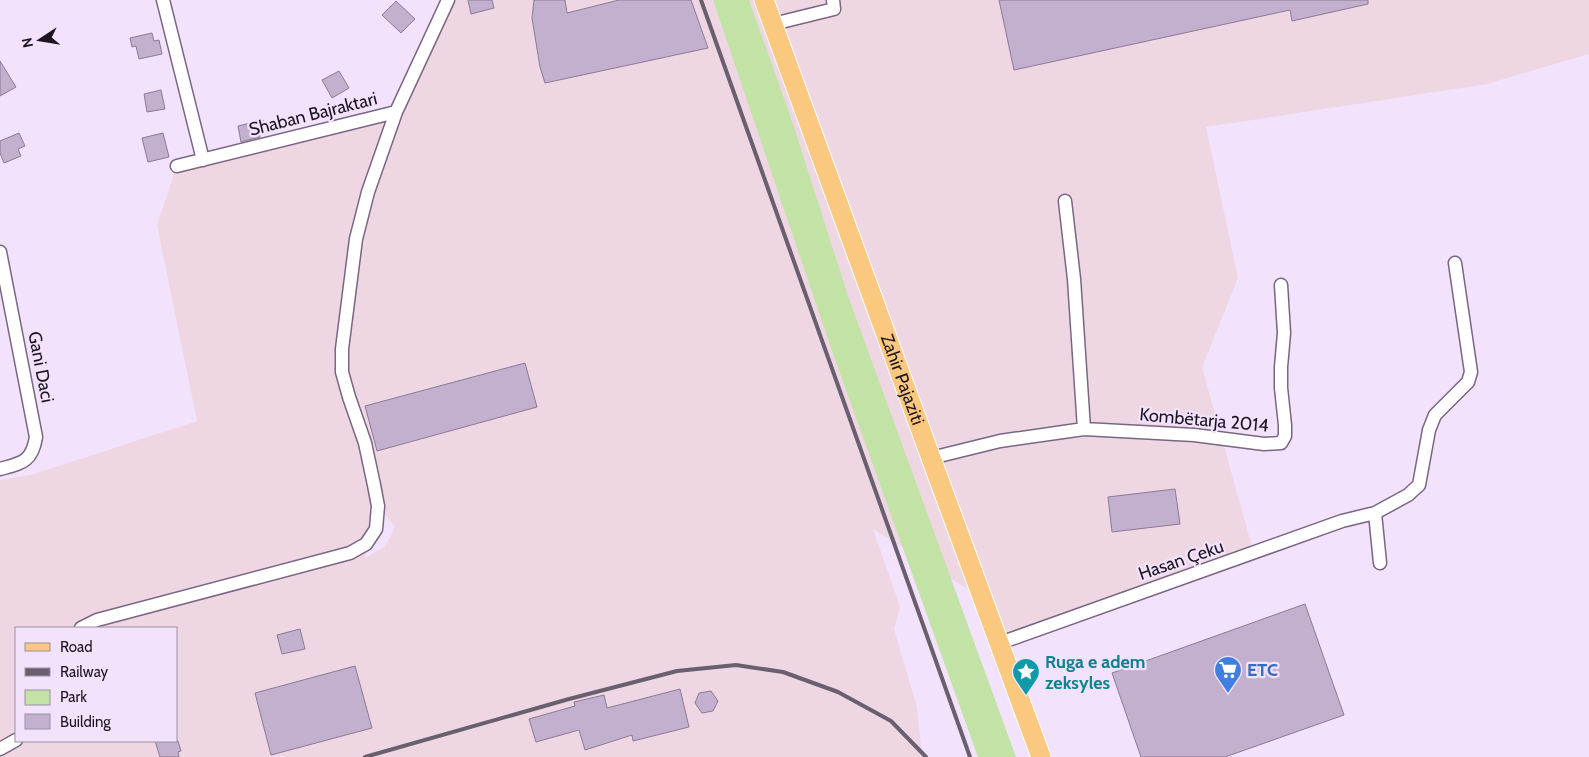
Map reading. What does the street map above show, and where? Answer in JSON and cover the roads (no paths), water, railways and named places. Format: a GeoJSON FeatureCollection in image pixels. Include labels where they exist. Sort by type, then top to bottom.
{"type":"FeatureCollection","features":[{"type":"Feature","properties":{"kind":"main road","name":"Zahir Pajaziti"},"geometry":{"type":"LineString","coordinates":[[764,0],[1042,757]]}},
{"type":"Feature","properties":{"kind":"street"},"geometry":{"type":"LineString","coordinates":[[163,0],[203,160]]}},
{"type":"Feature","properties":{"kind":"street","name":"Shaban Bajraktari"},"geometry":{"type":"LineString","coordinates":[[177,166],[396,112],[448,0]]}},
{"type":"Feature","properties":{"kind":"street"},"geometry":{"type":"LineString","coordinates":[[773,24],[834,9],[833,0]]}},
{"type":"Feature","properties":{"kind":"street"},"geometry":{"type":"LineString","coordinates":[[83,627],[97,620],[350,553],[366,544],[376,529],[378,506],[365,443],[342,372],[342,349],[352,262],[358,232],[368,192],[396,112]]}},
{"type":"Feature","properties":{"kind":"street"},"geometry":{"type":"LineString","coordinates":[[1065,202],[1074,279],[1084,429]]}},
{"type":"Feature","properties":{"kind":"street","name":"Gani Daci"},"geometry":{"type":"LineString","coordinates":[[0,252],[36,437],[34,450],[28,459],[0,469]]}},
{"type":"Feature","properties":{"kind":"street","name":"Hasan Çeku"},"geometry":{"type":"LineString","coordinates":[[1000,643],[1342,521],[1375,513],[1408,495],[1419,485],[1429,430],[1435,415],[1468,382],[1471,372],[1455,263]]}},
{"type":"Feature","properties":{"kind":"street","name":"Kombëtarja 2014"},"geometry":{"type":"LineString","coordinates":[[931,458],[1000,441],[1084,429],[1194,435],[1264,444],[1281,443],[1285,436],[1281,388],[1284,333],[1281,285]]}},
{"type":"Feature","properties":{"kind":"street"},"geometry":{"type":"LineString","coordinates":[[1375,513],[1380,563]]}},
{"type":"Feature","properties":{"kind":"street"},"geometry":{"type":"LineString","coordinates":[[0,749],[15,741]]}},
{"type":"Feature","properties":{"kind":"railway"},"geometry":{"type":"LineString","coordinates":[[701,0],[970,757]]}},
{"type":"Feature","properties":{"kind":"railway"},"geometry":{"type":"LineString","coordinates":[[365,757],[569,699],[677,671],[736,665],[783,672],[838,692],[891,721],[926,757]]}},
{"type":"Feature","properties":{"kind":"place","name":"ETC"},"geometry":{"type":"Point","coordinates":[1228,694]}},
{"type":"Feature","properties":{"kind":"place","name":"Ruga e adem zeksyles"},"geometry":{"type":"Point","coordinates":[1026,696]}}]}
